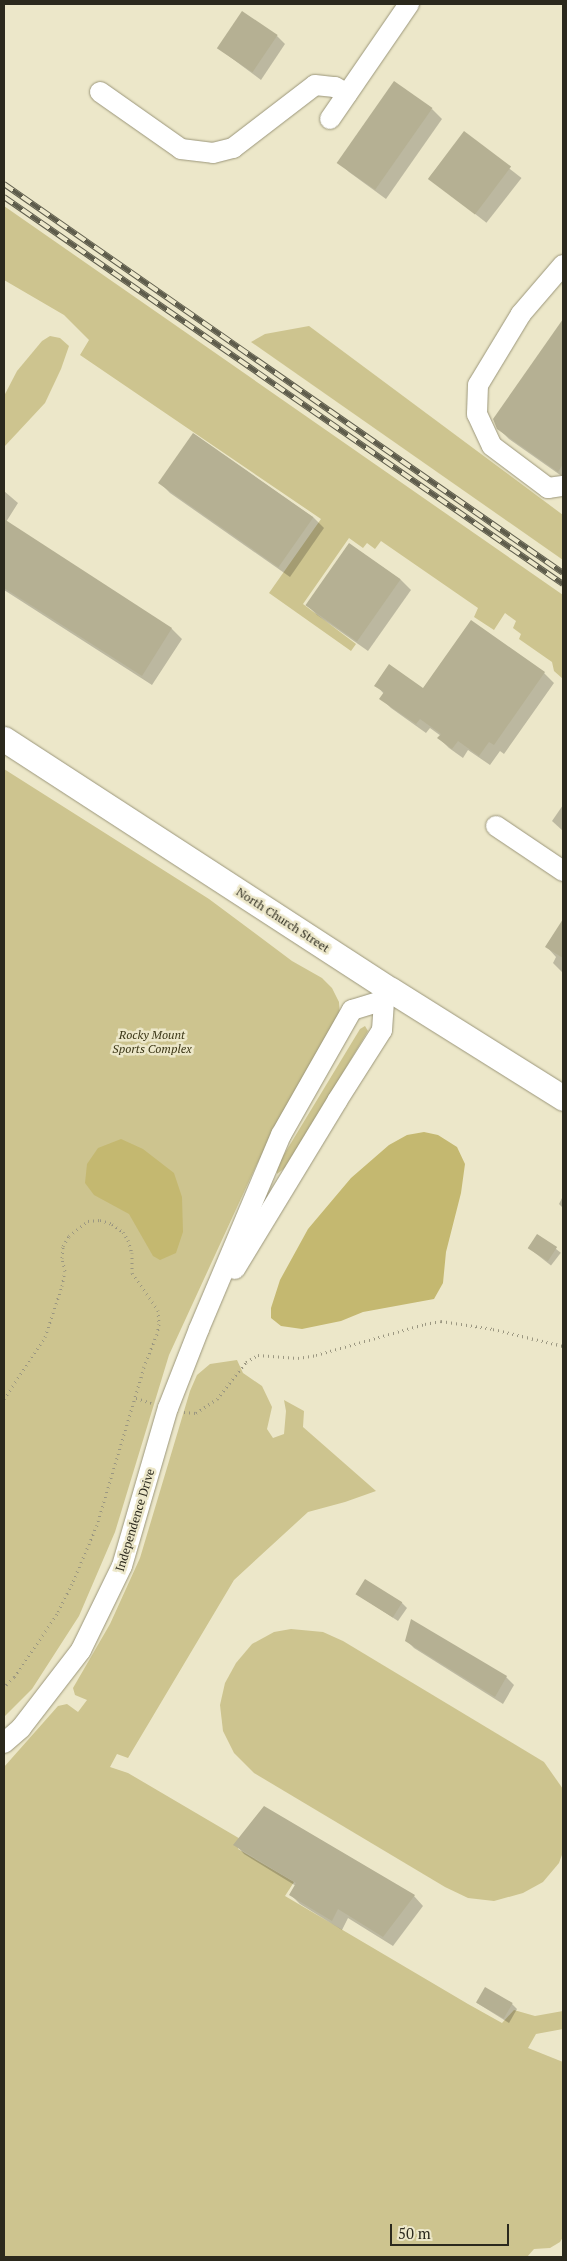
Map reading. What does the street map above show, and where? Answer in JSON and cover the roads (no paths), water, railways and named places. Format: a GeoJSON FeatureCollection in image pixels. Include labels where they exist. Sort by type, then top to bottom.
{"type":"FeatureCollection","features":[{"type":"Feature","properties":{"kind":"main road","name":"North Church Street"},"geometry":{"type":"LineString","coordinates":[[4,739],[388,995],[563,1098]]}},
{"type":"Feature","properties":{"kind":"street"},"geometry":{"type":"LineString","coordinates":[[330,119],[409,4]]}},
{"type":"Feature","properties":{"kind":"street"},"geometry":{"type":"LineString","coordinates":[[100,92],[181,149],[213,153],[233,148],[315,85],[335,87],[347,94]]}},
{"type":"Feature","properties":{"kind":"street"},"geometry":{"type":"LineString","coordinates":[[563,265],[520,314],[478,385],[477,414],[492,446],[548,488],[563,486]]}},
{"type":"Feature","properties":{"kind":"street"},"geometry":{"type":"LineString","coordinates":[[496,826],[563,871]]}},
{"type":"Feature","properties":{"kind":"street"},"geometry":{"type":"LineString","coordinates":[[199,1329],[382,1030],[388,995]]}},
{"type":"Feature","properties":{"kind":"street"},"geometry":{"type":"LineString","coordinates":[[199,1329],[281,1135],[352,1010],[388,995]]}},
{"type":"Feature","properties":{"kind":"street","name":"Independence Drive"},"geometry":{"type":"LineString","coordinates":[[4,1743],[21,1728],[81,1650],[122,1566],[168,1408],[199,1329]]}},
{"type":"Feature","properties":{"kind":"railway"},"geometry":{"type":"LineString","coordinates":[[4,184],[563,573]]}},
{"type":"Feature","properties":{"kind":"railway"},"geometry":{"type":"LineString","coordinates":[[4,197],[563,584]]}},
{"type":"Feature","properties":{"kind":"park label","name":"Rocky Mount Sports Complex"},"geometry":{"type":"Point","coordinates":[152,1042]}}]}
